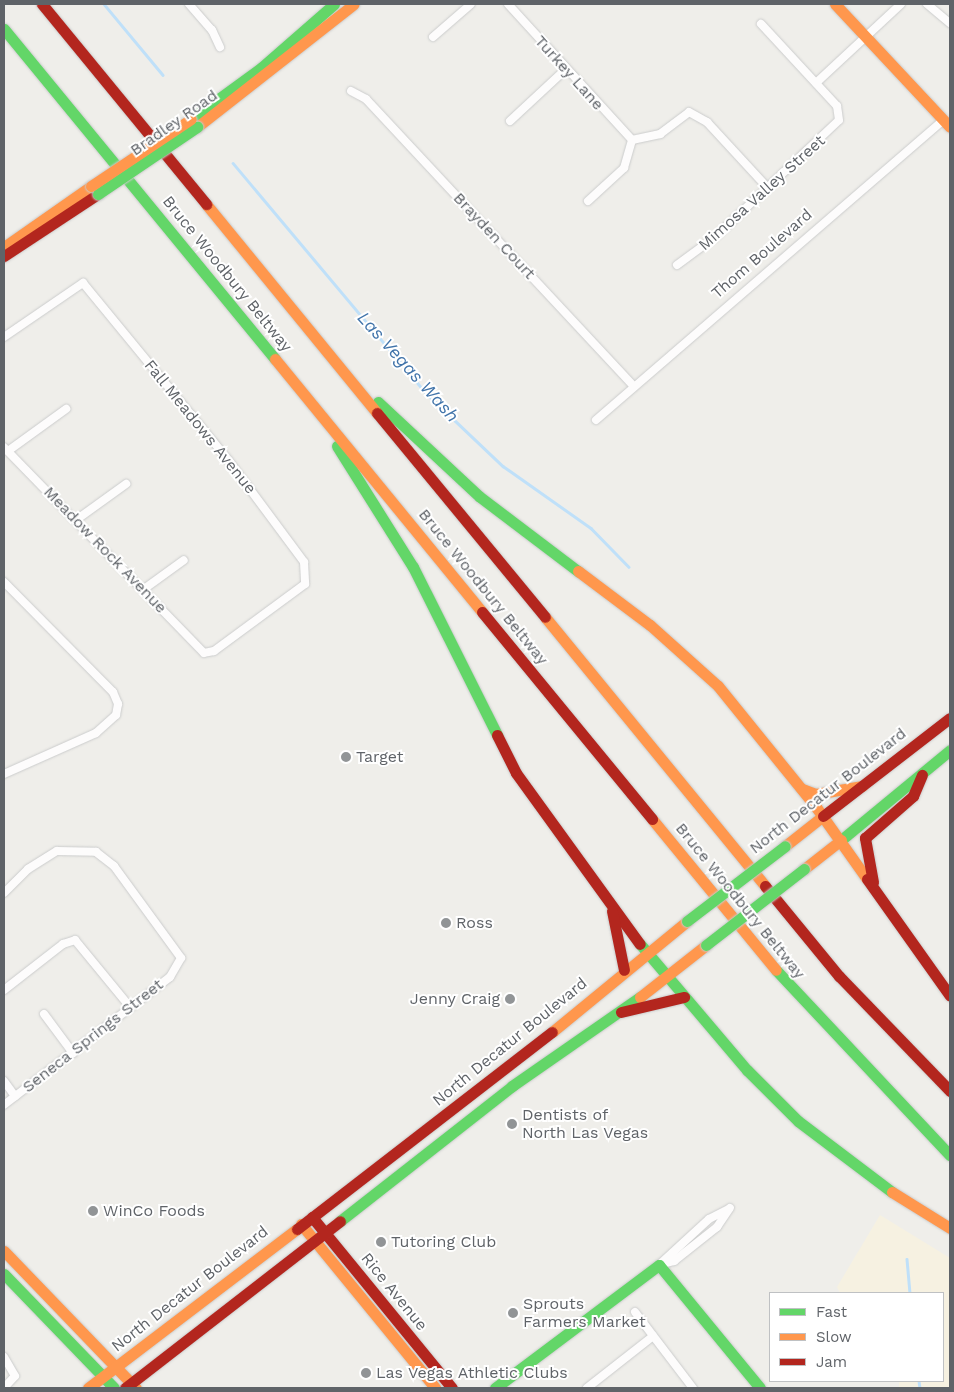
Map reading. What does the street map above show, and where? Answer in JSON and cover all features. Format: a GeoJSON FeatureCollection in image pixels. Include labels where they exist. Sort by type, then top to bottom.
{"type":"FeatureCollection","features":[{"type":"Feature","properties":{"kind":"main road","name":"Bruce Woodbury Beltway"},"geometry":{"type":"LineString","coordinates":[[43,4],[839,976],[950,1091]]}},
{"type":"Feature","properties":{"kind":"main road","name":"Bradley Road"},"geometry":{"type":"LineString","coordinates":[[194,123],[334,4]]}},
{"type":"Feature","properties":{"kind":"main road","name":"Bradley Road"},"geometry":{"type":"LineString","coordinates":[[4,247],[194,123],[354,4]]}},
{"type":"Feature","properties":{"kind":"main road"},"geometry":{"type":"LineString","coordinates":[[835,4],[948,120]]}},
{"type":"Feature","properties":{"kind":"main road","name":"Bruce Woodbury Beltway"},"geometry":{"type":"LineString","coordinates":[[4,29],[807,1008],[950,1155]]}},
{"type":"Feature","properties":{"kind":"main road","name":"Bradley Road"},"geometry":{"type":"LineString","coordinates":[[4,256],[94,190]]}},
{"type":"Feature","properties":{"kind":"main road"},"geometry":{"type":"LineString","coordinates":[[323,347],[480,497],[694,663],[741,711],[841,840],[950,996]]}},
{"type":"Feature","properties":{"kind":"main road"},"geometry":{"type":"LineString","coordinates":[[304,393],[413,567],[516,773],[610,906],[684,998],[758,1081],[815,1135],[869,1178],[950,1228]]}},
{"type":"Feature","properties":{"kind":"main road","name":"North Decatur Boulevard"},"geometry":{"type":"LineString","coordinates":[[88,1388],[508,1068],[646,952],[950,718]]}},
{"type":"Feature","properties":{"kind":"main road"},"geometry":{"type":"LineString","coordinates":[[4,1252],[117,1365],[131,1386],[512,1086],[621,1012],[804,870],[922,775],[950,750]]}},
{"type":"Feature","properties":{"kind":"main road"},"geometry":{"type":"LineString","coordinates":[[875,890],[864,838],[913,796],[922,775]]}},
{"type":"Feature","properties":{"kind":"main road"},"geometry":{"type":"LineString","coordinates":[[802,789],[816,794],[862,786]]}},
{"type":"Feature","properties":{"kind":"main road"},"geometry":{"type":"LineString","coordinates":[[610,906],[624,970]]}},
{"type":"Feature","properties":{"kind":"main road"},"geometry":{"type":"LineString","coordinates":[[621,1012],[684,998]]}},
{"type":"Feature","properties":{"kind":"main road","name":"Rice Avenue"},"geometry":{"type":"LineString","coordinates":[[312,1217],[452,1388]]}},
{"type":"Feature","properties":{"kind":"main road","name":"Rice Avenue"},"geometry":{"type":"LineString","coordinates":[[301,1224],[435,1388]]}},
{"type":"Feature","properties":{"kind":"main road"},"geometry":{"type":"LineString","coordinates":[[495,1388],[531,1365],[658,1265],[760,1388]]}},
{"type":"Feature","properties":{"kind":"main road"},"geometry":{"type":"LineString","coordinates":[[4,1274],[114,1388]]}},
{"type":"Feature","properties":{"kind":"main road"},"geometry":{"type":"LineString","coordinates":[[377,1316],[386,1308]]}},
{"type":"Feature","properties":{"kind":"main road"},"geometry":{"type":"LineString","coordinates":[[425,1356],[443,1388]]}},
{"type":"Feature","properties":{"kind":"main road"},"geometry":{"type":"LineString","coordinates":[[508,1388],[531,1365]]}},
{"type":"Feature","properties":{"kind":"street"},"geometry":{"type":"LineString","coordinates":[[189,4],[212,30],[220,47]]}},
{"type":"Feature","properties":{"kind":"street"},"geometry":{"type":"LineString","coordinates":[[433,37],[472,4]]}},
{"type":"Feature","properties":{"kind":"street","name":"Turkey Lane"},"geometry":{"type":"LineString","coordinates":[[508,4],[632,140]]}},
{"type":"Feature","properties":{"kind":"street"},"geometry":{"type":"LineString","coordinates":[[761,24],[816,83],[901,4]]}},
{"type":"Feature","properties":{"kind":"street"},"geometry":{"type":"LineString","coordinates":[[926,4],[950,23]]}},
{"type":"Feature","properties":{"kind":"street"},"geometry":{"type":"LineString","coordinates":[[510,121],[566,69]]}},
{"type":"Feature","properties":{"kind":"street","name":"Mimosa Valley Street"},"geometry":{"type":"LineString","coordinates":[[677,265],[715,237],[766,186],[827,135],[839,116],[837,106],[816,83]]}},
{"type":"Feature","properties":{"kind":"street","name":"Brayden Court"},"geometry":{"type":"LineString","coordinates":[[351,91],[366,99],[634,386]]}},
{"type":"Feature","properties":{"kind":"street"},"geometry":{"type":"LineString","coordinates":[[588,201],[624,168],[632,140],[660,134],[689,112],[707,122],[766,186]]}},
{"type":"Feature","properties":{"kind":"street","name":"Thom Boulevard"},"geometry":{"type":"LineString","coordinates":[[596,420],[948,120]]}},
{"type":"Feature","properties":{"kind":"street","name":"Fall Meadows Avenue"},"geometry":{"type":"LineString","coordinates":[[4,336],[84,283],[229,461],[304,562],[307,577],[299,590],[214,651],[204,653]]}},
{"type":"Feature","properties":{"kind":"street"},"geometry":{"type":"LineString","coordinates":[[6,449],[66,409]]}},
{"type":"Feature","properties":{"kind":"street","name":"Meadow Rock Avenue"},"geometry":{"type":"LineString","coordinates":[[6,449],[144,589],[204,653]]}},
{"type":"Feature","properties":{"kind":"street"},"geometry":{"type":"LineString","coordinates":[[76,520],[126,484]]}},
{"type":"Feature","properties":{"kind":"street"},"geometry":{"type":"LineString","coordinates":[[144,589],[184,560]]}},
{"type":"Feature","properties":{"kind":"street"},"geometry":{"type":"LineString","coordinates":[[4,582],[113,692],[118,704],[116,715],[96,733],[4,774]]}},
{"type":"Feature","properties":{"kind":"street","name":"Seneca Springs Street"},"geometry":{"type":"LineString","coordinates":[[4,893],[28,869],[57,851],[84,849],[105,857],[114,866],[179,951],[180,964],[73,1053],[4,1105]]}},
{"type":"Feature","properties":{"kind":"street"},"geometry":{"type":"LineString","coordinates":[[4,990],[63,944],[75,940],[130,1006]]}},
{"type":"Feature","properties":{"kind":"street"},"geometry":{"type":"LineString","coordinates":[[44,1014],[73,1053]]}},
{"type":"Feature","properties":{"kind":"street"},"geometry":{"type":"LineString","coordinates":[[4,1081],[15,1096]]}},
{"type":"Feature","properties":{"kind":"street"},"geometry":{"type":"LineString","coordinates":[[730,1208],[717,1227],[688,1250],[674,1261],[658,1265],[709,1219],[730,1208]]}},
{"type":"Feature","properties":{"kind":"street"},"geometry":{"type":"LineString","coordinates":[[635,1312],[694,1388]]}},
{"type":"Feature","properties":{"kind":"street"},"geometry":{"type":"LineString","coordinates":[[587,1388],[653,1336]]}},
{"type":"Feature","properties":{"kind":"street"},"geometry":{"type":"LineString","coordinates":[[4,1357],[15,1376],[4,1388]]}},
{"type":"Feature","properties":{"kind":"sand"},"geometry":{"type":"Polygon","coordinates":[[[880,1215],[950,1258],[950,1388],[899,1388],[899,1382],[944,1382],[944,1292],[840,1292],[837,1287],[880,1215]]]}},
{"type":"Feature","properties":{"kind":"waterway","name":"Las Vegas Wash"},"geometry":{"type":"LineString","coordinates":[[104,4],[163,75]]}},
{"type":"Feature","properties":{"kind":"waterway","name":"Las Vegas Wash"},"geometry":{"type":"LineString","coordinates":[[233,163],[427,394],[503,466],[591,528],[629,567]]}},
{"type":"Feature","properties":{"kind":"waterway","name":"Las Vegas Wash"},"geometry":{"type":"LineString","coordinates":[[907,1259],[910,1292]]}},
{"type":"Feature","properties":{"kind":"waterway","name":"Las Vegas Wash"},"geometry":{"type":"LineString","coordinates":[[919,1382],[920,1388]]}},
{"type":"Feature","properties":{"kind":"traffic: fast"},"geometry":{"type":"LineString","coordinates":[[191,119],[261,68],[334,4]]}},
{"type":"Feature","properties":{"kind":"traffic: fast"},"geometry":{"type":"LineString","coordinates":[[4,29],[275,359]]}},
{"type":"Feature","properties":{"kind":"traffic: fast"},"geometry":{"type":"LineString","coordinates":[[98,194],[197,127]]}},
{"type":"Feature","properties":{"kind":"traffic: fast"},"geometry":{"type":"LineString","coordinates":[[378,402],[480,497],[578,571]]}},
{"type":"Feature","properties":{"kind":"traffic: fast"},"geometry":{"type":"LineString","coordinates":[[337,446],[413,567],[497,735]]}},
{"type":"Feature","properties":{"kind":"traffic: fast"},"geometry":{"type":"LineString","coordinates":[[841,840],[950,750]]}},
{"type":"Feature","properties":{"kind":"traffic: fast"},"geometry":{"type":"LineString","coordinates":[[687,921],[785,846]]}},
{"type":"Feature","properties":{"kind":"traffic: fast"},"geometry":{"type":"LineString","coordinates":[[706,945],[804,869]]}},
{"type":"Feature","properties":{"kind":"traffic: fast"},"geometry":{"type":"LineString","coordinates":[[640,944],[747,1070],[798,1121],[892,1192]]}},
{"type":"Feature","properties":{"kind":"traffic: fast"},"geometry":{"type":"LineString","coordinates":[[776,970],[950,1155]]}},
{"type":"Feature","properties":{"kind":"traffic: fast"},"geometry":{"type":"LineString","coordinates":[[340,1221],[512,1086],[640,997]]}},
{"type":"Feature","properties":{"kind":"traffic: fast"},"geometry":{"type":"LineString","coordinates":[[495,1388],[659,1265],[760,1388]]}},
{"type":"Feature","properties":{"kind":"traffic: fast"},"geometry":{"type":"LineString","coordinates":[[4,1274],[114,1388]]}},
{"type":"Feature","properties":{"kind":"traffic: slow"},"geometry":{"type":"LineString","coordinates":[[197,127],[354,4]]}},
{"type":"Feature","properties":{"kind":"traffic: slow"},"geometry":{"type":"LineString","coordinates":[[835,4],[950,127]]}},
{"type":"Feature","properties":{"kind":"traffic: slow"},"geometry":{"type":"LineString","coordinates":[[91,186],[191,119]]}},
{"type":"Feature","properties":{"kind":"traffic: slow"},"geometry":{"type":"LineString","coordinates":[[4,247],[91,186]]}},
{"type":"Feature","properties":{"kind":"traffic: slow"},"geometry":{"type":"LineString","coordinates":[[206,204],[377,413]]}},
{"type":"Feature","properties":{"kind":"traffic: slow"},"geometry":{"type":"LineString","coordinates":[[275,359],[482,612]]}},
{"type":"Feature","properties":{"kind":"traffic: slow"},"geometry":{"type":"LineString","coordinates":[[578,571],[650,625],[718,686],[816,807],[867,879]]}},
{"type":"Feature","properties":{"kind":"traffic: slow"},"geometry":{"type":"LineString","coordinates":[[545,617],[765,886]]}},
{"type":"Feature","properties":{"kind":"traffic: slow"},"geometry":{"type":"LineString","coordinates":[[802,789],[816,794],[862,786]]}},
{"type":"Feature","properties":{"kind":"traffic: slow"},"geometry":{"type":"LineString","coordinates":[[785,846],[823,816]]}},
{"type":"Feature","properties":{"kind":"traffic: slow"},"geometry":{"type":"LineString","coordinates":[[652,819],[776,970]]}},
{"type":"Feature","properties":{"kind":"traffic: slow"},"geometry":{"type":"LineString","coordinates":[[804,869],[841,840]]}},
{"type":"Feature","properties":{"kind":"traffic: slow"},"geometry":{"type":"LineString","coordinates":[[552,1032],[687,921]]}},
{"type":"Feature","properties":{"kind":"traffic: slow"},"geometry":{"type":"LineString","coordinates":[[640,997],[706,945]]}},
{"type":"Feature","properties":{"kind":"traffic: slow"},"geometry":{"type":"LineString","coordinates":[[892,1192],[950,1228]]}},
{"type":"Feature","properties":{"kind":"traffic: slow"},"geometry":{"type":"LineString","coordinates":[[301,1224],[435,1388]]}},
{"type":"Feature","properties":{"kind":"traffic: slow"},"geometry":{"type":"LineString","coordinates":[[88,1388],[297,1229]]}},
{"type":"Feature","properties":{"kind":"traffic: slow"},"geometry":{"type":"LineString","coordinates":[[4,1251],[136,1388]]}},
{"type":"Feature","properties":{"kind":"traffic: jam"},"geometry":{"type":"LineString","coordinates":[[42,4],[206,204]]}},
{"type":"Feature","properties":{"kind":"traffic: jam"},"geometry":{"type":"LineString","coordinates":[[4,256],[98,194]]}},
{"type":"Feature","properties":{"kind":"traffic: jam"},"geometry":{"type":"LineString","coordinates":[[377,413],[545,617]]}},
{"type":"Feature","properties":{"kind":"traffic: jam"},"geometry":{"type":"LineString","coordinates":[[482,612],[652,819]]}},
{"type":"Feature","properties":{"kind":"traffic: jam"},"geometry":{"type":"LineString","coordinates":[[823,816],[950,718]]}},
{"type":"Feature","properties":{"kind":"traffic: jam"},"geometry":{"type":"LineString","coordinates":[[497,735],[516,773],[640,944]]}},
{"type":"Feature","properties":{"kind":"traffic: jam"},"geometry":{"type":"LineString","coordinates":[[873,882],[865,838],[913,796],[922,775]]}},
{"type":"Feature","properties":{"kind":"traffic: jam"},"geometry":{"type":"LineString","coordinates":[[867,879],[950,996]]}},
{"type":"Feature","properties":{"kind":"traffic: jam"},"geometry":{"type":"LineString","coordinates":[[765,886],[839,976],[950,1091]]}},
{"type":"Feature","properties":{"kind":"traffic: jam"},"geometry":{"type":"LineString","coordinates":[[612,911],[624,970]]}},
{"type":"Feature","properties":{"kind":"traffic: jam"},"geometry":{"type":"LineString","coordinates":[[621,1012],[684,997]]}},
{"type":"Feature","properties":{"kind":"traffic: jam"},"geometry":{"type":"LineString","coordinates":[[297,1229],[552,1032]]}},
{"type":"Feature","properties":{"kind":"traffic: jam"},"geometry":{"type":"LineString","coordinates":[[312,1217],[452,1388]]}},
{"type":"Feature","properties":{"kind":"traffic: jam"},"geometry":{"type":"LineString","coordinates":[[125,1388],[340,1221]]}},
{"type":"Feature","properties":{"kind":"place","name":"Target"},"geometry":{"type":"Point","coordinates":[346,757]}},
{"type":"Feature","properties":{"kind":"place","name":"Ross"},"geometry":{"type":"Point","coordinates":[446,923]}},
{"type":"Feature","properties":{"kind":"place","name":"Jenny Craig"},"geometry":{"type":"Point","coordinates":[510,999]}},
{"type":"Feature","properties":{"kind":"place","name":"Dentists of North Las Vegas"},"geometry":{"type":"Point","coordinates":[512,1124]}},
{"type":"Feature","properties":{"kind":"place","name":"WinCo Foods"},"geometry":{"type":"Point","coordinates":[93,1211]}},
{"type":"Feature","properties":{"kind":"place","name":"Tutoring Club"},"geometry":{"type":"Point","coordinates":[381,1242]}},
{"type":"Feature","properties":{"kind":"place","name":"Sprouts Farmers Market"},"geometry":{"type":"Point","coordinates":[513,1313]}},
{"type":"Feature","properties":{"kind":"place","name":"Las Vegas Athletic Clubs"},"geometry":{"type":"Point","coordinates":[366,1373]}}]}
